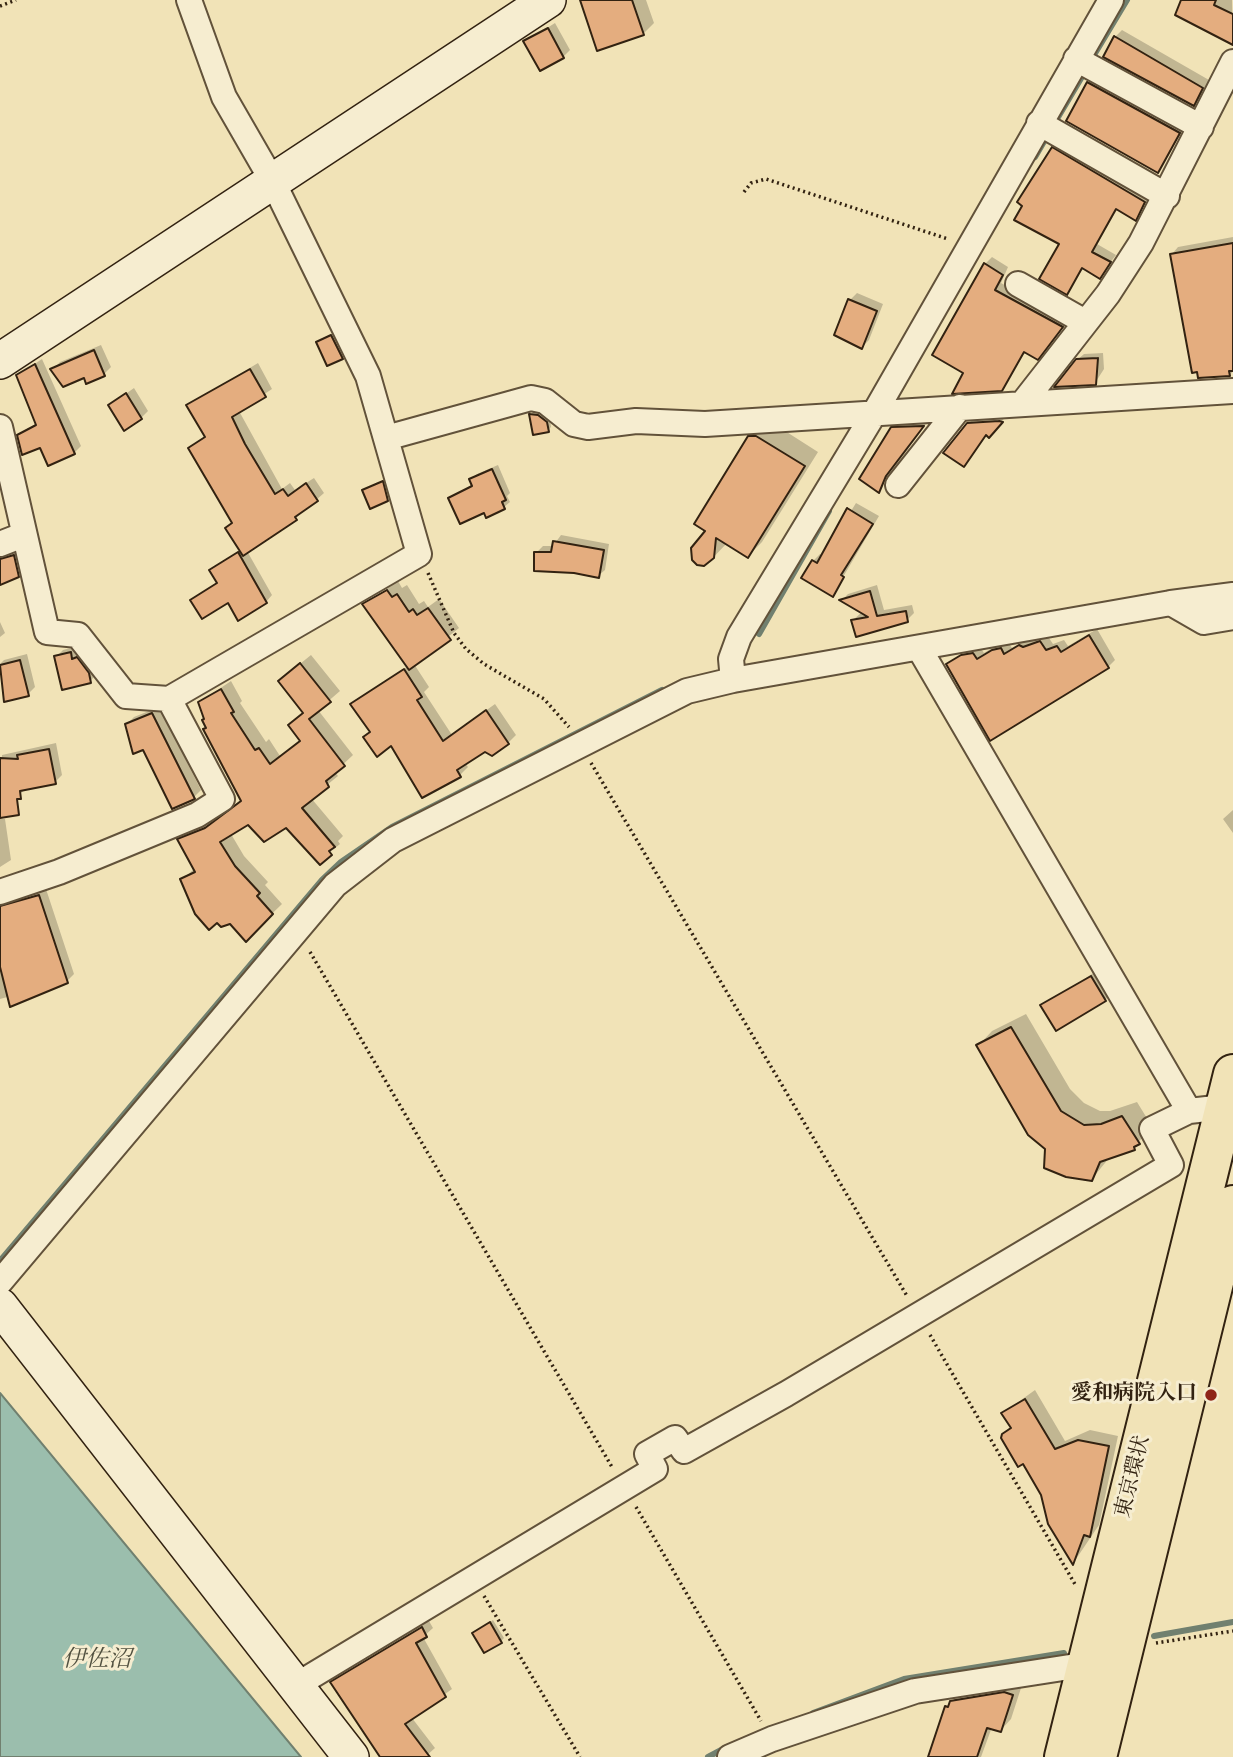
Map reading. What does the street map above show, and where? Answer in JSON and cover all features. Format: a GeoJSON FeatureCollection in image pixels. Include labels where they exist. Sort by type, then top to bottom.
{"type":"FeatureCollection","features":[{"type":"Feature","properties":{"kind":"highway","name":"東京環状"},"geometry":{"type":"LineString","coordinates":[[1065,1757],[1103,1605],[1220,1099]]}},
{"type":"Feature","properties":{"kind":"highway","name":"東京環状"},"geometry":{"type":"LineString","coordinates":[[1097,1757],[1233,1205]]}},
{"type":"Feature","properties":{"kind":"street"},"geometry":{"type":"LineString","coordinates":[[0,427],[11,540],[47,632],[78,635],[126,696],[169,699],[419,554],[368,376],[273,182],[224,97],[189,0]]}},
{"type":"Feature","properties":{"kind":"street"},"geometry":{"type":"LineString","coordinates":[[0,361],[548,0]]}},
{"type":"Feature","properties":{"kind":"street"},"geometry":{"type":"LineString","coordinates":[[733,680],[731,659],[739,637],[875,412],[969,246],[1048,128],[1085,64],[1111,0]]}},
{"type":"Feature","properties":{"kind":"street"},"geometry":{"type":"LineString","coordinates":[[1022,404],[1085,323],[1142,243],[1233,62]]}},
{"type":"Feature","properties":{"kind":"street"},"geometry":{"type":"LineString","coordinates":[[1085,64],[1202,127]]}},
{"type":"Feature","properties":{"kind":"street"},"geometry":{"type":"LineString","coordinates":[[1048,128],[1167,196]]}},
{"type":"Feature","properties":{"kind":"street"},"geometry":{"type":"LineString","coordinates":[[1018,284],[1085,323]]}},
{"type":"Feature","properties":{"kind":"street"},"geometry":{"type":"LineString","coordinates":[[386,438],[531,398],[545,401],[574,424],[588,427],[636,421],[705,424],[1233,391]]}},
{"type":"Feature","properties":{"kind":"street"},"geometry":{"type":"LineString","coordinates":[[898,485],[960,407]]}},
{"type":"Feature","properties":{"kind":"street"},"geometry":{"type":"LineString","coordinates":[[0,1282],[335,885],[393,840],[575,737],[687,691],[733,680],[1171,603],[1233,595]]}},
{"type":"Feature","properties":{"kind":"street"},"geometry":{"type":"LineString","coordinates":[[1171,603],[1204,622],[1233,617]]}},
{"type":"Feature","properties":{"kind":"street"},"geometry":{"type":"LineString","coordinates":[[295,1686],[654,1469],[647,1454],[675,1438],[684,1451],[1171,1166],[1152,1129],[1220,1099],[919,648]]}},
{"type":"Feature","properties":{"kind":"street"},"geometry":{"type":"LineString","coordinates":[[0,892],[59,872],[197,815],[222,799],[169,699]]}},
{"type":"Feature","properties":{"kind":"street"},"geometry":{"type":"LineString","coordinates":[[0,1306],[351,1757]]}},
{"type":"Feature","properties":{"kind":"street"},"geometry":{"type":"LineString","coordinates":[[730,1757],[772,1739],[915,1691],[1089,1664]]}},
{"type":"Feature","properties":{"kind":"path"},"geometry":{"type":"LineString","coordinates":[[0,6],[16,0]]}},
{"type":"Feature","properties":{"kind":"path"},"geometry":{"type":"LineString","coordinates":[[744,192],[751,183],[766,179],[969,246]]}},
{"type":"Feature","properties":{"kind":"path"},"geometry":{"type":"LineString","coordinates":[[419,554],[454,633],[466,649],[484,664],[544,699],[575,737],[919,1315],[1080,1592],[1103,1605]]}},
{"type":"Feature","properties":{"kind":"path"},"geometry":{"type":"LineString","coordinates":[[297,929],[765,1728]]}},
{"type":"Feature","properties":{"kind":"path"},"geometry":{"type":"LineString","coordinates":[[473,1578],[580,1757]]}},
{"type":"Feature","properties":{"kind":"path"},"geometry":{"type":"LineString","coordinates":[[1124,1648],[1233,1631]]}},
{"type":"Feature","properties":{"kind":"water","name":"伊佐沼"},"geometry":{"type":"Polygon","coordinates":[[[0,1393],[301,1757],[0,1757],[0,1393]]]}},
{"type":"Feature","properties":{"kind":"building"},"geometry":{"type":"Polygon","coordinates":[[[580,0],[632,0],[644,35],[597,51],[580,0]]]}},
{"type":"Feature","properties":{"kind":"building"},"geometry":{"type":"Polygon","coordinates":[[[1181,0],[1216,0],[1214,5],[1233,14],[1233,45],[1175,15],[1181,0]]]}},
{"type":"Feature","properties":{"kind":"building"},"geometry":{"type":"Polygon","coordinates":[[[548,28],[564,58],[540,71],[523,41],[548,28]]]}},
{"type":"Feature","properties":{"kind":"building"},"geometry":{"type":"Polygon","coordinates":[[[1114,36],[1203,88],[1194,106],[1103,57],[1114,36]]]}},
{"type":"Feature","properties":{"kind":"building"},"geometry":{"type":"Polygon","coordinates":[[[1087,82],[1180,133],[1158,173],[1066,121],[1087,82]]]}},
{"type":"Feature","properties":{"kind":"building"},"geometry":{"type":"Polygon","coordinates":[[[1052,147],[1145,202],[1136,221],[1116,209],[1092,252],[1111,262],[1100,279],[1082,268],[1067,295],[1039,279],[1059,244],[1014,220],[1022,206],[1017,202],[1052,147]]]}},
{"type":"Feature","properties":{"kind":"building"},"geometry":{"type":"Polygon","coordinates":[[[1233,243],[1233,371],[1229,371],[1230,376],[1198,378],[1197,372],[1192,373],[1170,254],[1233,243]]]}},
{"type":"Feature","properties":{"kind":"building"},"geometry":{"type":"Polygon","coordinates":[[[984,263],[1003,275],[995,290],[1063,327],[1038,360],[1024,352],[1002,391],[952,394],[963,373],[932,355],[984,263]]]}},
{"type":"Feature","properties":{"kind":"building"},"geometry":{"type":"Polygon","coordinates":[[[848,299],[877,311],[862,349],[834,335],[848,299]]]}},
{"type":"Feature","properties":{"kind":"building"},"geometry":{"type":"Polygon","coordinates":[[[331,335],[343,359],[327,366],[316,342],[331,335]]]}},
{"type":"Feature","properties":{"kind":"building"},"geometry":{"type":"Polygon","coordinates":[[[94,350],[105,376],[86,384],[84,378],[63,387],[50,369],[94,350]]]}},
{"type":"Feature","properties":{"kind":"building"},"geometry":{"type":"Polygon","coordinates":[[[1098,358],[1096,385],[1054,387],[1076,359],[1098,358]]]}},
{"type":"Feature","properties":{"kind":"building"},"geometry":{"type":"Polygon","coordinates":[[[35,364],[75,454],[48,466],[40,448],[22,455],[17,435],[36,425],[16,375],[35,364]]]}},
{"type":"Feature","properties":{"kind":"building"},"geometry":{"type":"Polygon","coordinates":[[[250,369],[266,397],[232,417],[245,444],[275,494],[283,489],[288,496],[306,483],[318,501],[295,517],[297,520],[243,556],[225,528],[232,523],[188,448],[205,437],[186,405],[250,369]]]}},
{"type":"Feature","properties":{"kind":"building"},"geometry":{"type":"Polygon","coordinates":[[[126,393],[142,419],[124,431],[108,405],[126,393]]]}},
{"type":"Feature","properties":{"kind":"building"},"geometry":{"type":"Polygon","coordinates":[[[529,414],[538,415],[547,422],[549,432],[533,435],[529,414]]]}},
{"type":"Feature","properties":{"kind":"building"},"geometry":{"type":"Polygon","coordinates":[[[1003,422],[989,438],[986,435],[964,467],[943,453],[967,423],[1003,422]]]}},
{"type":"Feature","properties":{"kind":"building"},"geometry":{"type":"Polygon","coordinates":[[[924,426],[886,476],[879,493],[859,479],[891,427],[924,426]]]}},
{"type":"Feature","properties":{"kind":"building"},"geometry":{"type":"Polygon","coordinates":[[[748,436],[756,436],[805,466],[748,558],[716,538],[714,558],[704,566],[697,565],[692,560],[691,548],[705,531],[694,524],[748,436]]]}},
{"type":"Feature","properties":{"kind":"building"},"geometry":{"type":"Polygon","coordinates":[[[492,469],[506,500],[502,502],[505,509],[486,518],[484,513],[460,524],[448,498],[472,486],[469,479],[492,469]]]}},
{"type":"Feature","properties":{"kind":"building"},"geometry":{"type":"Polygon","coordinates":[[[383,481],[388,501],[370,509],[362,490],[383,481]]]}},
{"type":"Feature","properties":{"kind":"building"},"geometry":{"type":"Polygon","coordinates":[[[847,508],[873,524],[841,575],[844,577],[833,597],[801,578],[812,560],[817,563],[847,508]]]}},
{"type":"Feature","properties":{"kind":"building"},"geometry":{"type":"Polygon","coordinates":[[[553,541],[604,550],[599,578],[574,573],[534,571],[534,552],[551,552],[553,541]]]}},
{"type":"Feature","properties":{"kind":"building"},"geometry":{"type":"Polygon","coordinates":[[[238,552],[267,603],[238,621],[228,603],[202,619],[190,600],[217,583],[209,570],[238,552]]]}},
{"type":"Feature","properties":{"kind":"building"},"geometry":{"type":"Polygon","coordinates":[[[14,555],[19,577],[0,585],[0,559],[14,555]]]}},
{"type":"Feature","properties":{"kind":"building"},"geometry":{"type":"Polygon","coordinates":[[[387,590],[392,597],[397,594],[409,612],[413,609],[417,615],[428,608],[451,640],[409,670],[362,604],[387,590]]]}},
{"type":"Feature","properties":{"kind":"building"},"geometry":{"type":"Polygon","coordinates":[[[870,591],[877,616],[906,611],[908,622],[856,637],[851,620],[868,617],[839,600],[870,591]]]}},
{"type":"Feature","properties":{"kind":"building"},"geometry":{"type":"Polygon","coordinates":[[[1089,635],[1109,668],[990,741],[946,664],[961,655],[973,653],[977,659],[992,650],[1001,648],[1004,654],[1019,645],[1023,647],[1040,641],[1046,650],[1057,646],[1061,652],[1089,635]]]}},
{"type":"Feature","properties":{"kind":"building"},"geometry":{"type":"Polygon","coordinates":[[[71,652],[72,659],[77,657],[89,673],[91,683],[62,690],[54,656],[71,652]]]}},
{"type":"Feature","properties":{"kind":"building"},"geometry":{"type":"Polygon","coordinates":[[[20,660],[29,696],[4,702],[0,665],[20,660]]]}},
{"type":"Feature","properties":{"kind":"building"},"geometry":{"type":"Polygon","coordinates":[[[300,663],[331,702],[309,719],[345,766],[326,781],[329,787],[302,808],[335,847],[329,851],[332,855],[320,865],[286,828],[264,842],[248,825],[220,842],[235,866],[260,893],[257,896],[273,914],[246,942],[230,924],[221,927],[217,923],[209,930],[195,914],[180,879],[195,872],[177,839],[205,828],[241,801],[203,729],[206,728],[198,702],[221,689],[234,712],[231,713],[255,750],[259,748],[270,764],[300,741],[288,725],[303,713],[278,681],[300,663]]]}},
{"type":"Feature","properties":{"kind":"building"},"geometry":{"type":"Polygon","coordinates":[[[404,669],[422,697],[417,700],[443,741],[486,710],[509,744],[492,756],[485,752],[457,770],[461,777],[422,798],[391,746],[377,757],[363,737],[370,732],[350,704],[404,669]]]}},
{"type":"Feature","properties":{"kind":"building"},"geometry":{"type":"Polygon","coordinates":[[[152,713],[195,799],[172,809],[143,750],[133,754],[125,724],[152,713]]]}},
{"type":"Feature","properties":{"kind":"building"},"geometry":{"type":"Polygon","coordinates":[[[49,749],[56,784],[20,791],[21,799],[17,799],[19,815],[0,818],[0,758],[18,759],[17,755],[49,749]]]}},
{"type":"Feature","properties":{"kind":"building"},"geometry":{"type":"Polygon","coordinates":[[[39,895],[68,983],[10,1007],[0,967],[0,906],[39,895]]]}},
{"type":"Feature","properties":{"kind":"building"},"geometry":{"type":"Polygon","coordinates":[[[1091,976],[1106,1001],[1056,1031],[1040,1005],[1091,976]]]}},
{"type":"Feature","properties":{"kind":"building"},"geometry":{"type":"Polygon","coordinates":[[[1011,1027],[1061,1111],[1084,1125],[1101,1124],[1122,1116],[1140,1144],[1134,1147],[1135,1150],[1100,1162],[1092,1181],[1066,1177],[1044,1168],[1045,1149],[1028,1135],[976,1045],[1011,1027]]]}},
{"type":"Feature","properties":{"kind":"building"},"geometry":{"type":"Polygon","coordinates":[[[1025,1399],[1055,1449],[1078,1440],[1109,1446],[1090,1537],[1084,1535],[1073,1565],[1048,1524],[1041,1495],[1023,1464],[1018,1467],[1001,1438],[1002,1434],[1011,1428],[1001,1413],[1025,1399]]]}},
{"type":"Feature","properties":{"kind":"building"},"geometry":{"type":"Polygon","coordinates":[[[490,1622],[502,1643],[484,1653],[472,1633],[490,1622]]]}},
{"type":"Feature","properties":{"kind":"building"},"geometry":{"type":"Polygon","coordinates":[[[422,1627],[427,1637],[416,1643],[446,1697],[405,1724],[430,1757],[380,1757],[330,1682],[422,1627]]]}},
{"type":"Feature","properties":{"kind":"building"},"geometry":{"type":"Polygon","coordinates":[[[1004,1692],[1013,1695],[1001,1732],[987,1728],[977,1757],[928,1757],[945,1706],[948,1707],[950,1701],[1004,1692]]]}},
{"type":"Feature","properties":{"kind":"waterway"},"geometry":{"type":"LineString","coordinates":[[1091,60],[1127,0]]}},
{"type":"Feature","properties":{"kind":"waterway"},"geometry":{"type":"LineString","coordinates":[[1054,124],[1086,70]]}},
{"type":"Feature","properties":{"kind":"waterway"},"geometry":{"type":"LineString","coordinates":[[1035,157],[1049,133]]}},
{"type":"Feature","properties":{"kind":"waterway"},"geometry":{"type":"LineString","coordinates":[[759,634],[829,511]]}},
{"type":"Feature","properties":{"kind":"waterway"},"geometry":{"type":"LineString","coordinates":[[0,1261],[322,880],[341,862],[392,827],[662,690]]}},
{"type":"Feature","properties":{"kind":"waterway"},"geometry":{"type":"LineString","coordinates":[[1154,1636],[1233,1622]]}},
{"type":"Feature","properties":{"kind":"waterway"},"geometry":{"type":"LineString","coordinates":[[813,1713],[904,1679],[1064,1653]]}},
{"type":"Feature","properties":{"kind":"waterway"},"geometry":{"type":"LineString","coordinates":[[708,1757],[725,1748]]}},
{"type":"Feature","properties":{"kind":"place","name":"愛和病院入口"},"geometry":{"type":"Point","coordinates":[1211,1395]}}]}
